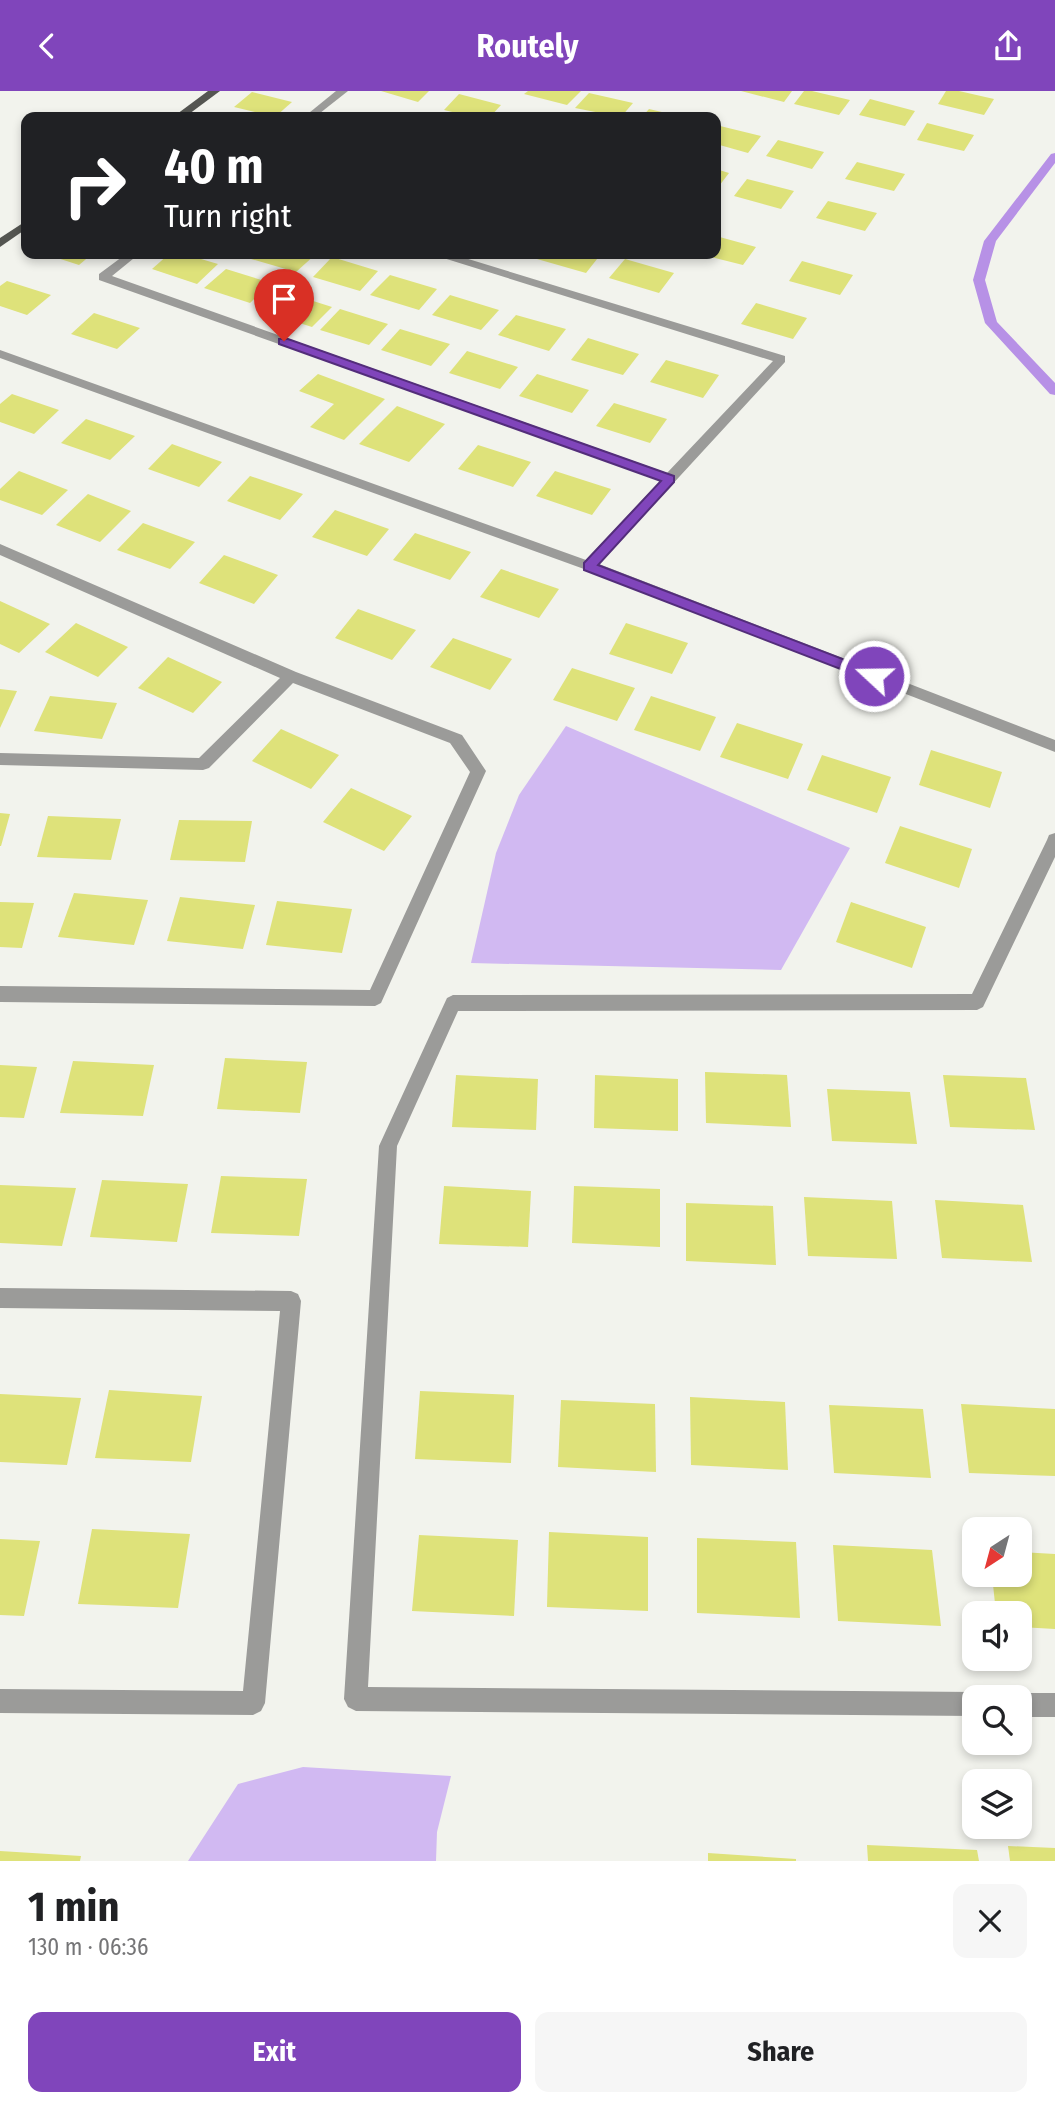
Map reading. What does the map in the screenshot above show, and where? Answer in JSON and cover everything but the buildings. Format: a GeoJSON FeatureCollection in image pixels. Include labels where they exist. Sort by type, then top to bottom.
{"type":"FeatureCollection","features":[{"type":"Feature","properties":{"kind":"main road"},"geometry":{"type":"LineString","coordinates":[[185,112],[215,91]]}},
{"type":"Feature","properties":{"kind":"main road"},"geometry":{"type":"LineString","coordinates":[[0,243],[21,228]]}},
{"type":"Feature","properties":{"kind":"street"},"geometry":{"type":"LineString","coordinates":[[316,112],[343,91]]}},
{"type":"Feature","properties":{"kind":"street"},"geometry":{"type":"LineString","coordinates":[[126,259],[103,277],[670,479]]}},
{"type":"Feature","properties":{"kind":"street"},"geometry":{"type":"LineString","coordinates":[[457,259],[781,359],[589,566]]}},
{"type":"Feature","properties":{"kind":"street"},"geometry":{"type":"LineString","coordinates":[[3,358],[589,566],[1055,746]]}},
{"type":"Feature","properties":{"kind":"street"},"geometry":{"type":"LineString","coordinates":[[0,549],[291,676],[456,739],[478,771],[375,997],[0,994]]}},
{"type":"Feature","properties":{"kind":"street"},"geometry":{"type":"LineString","coordinates":[[0,759],[203,764],[291,676]]}},
{"type":"Feature","properties":{"kind":"street"},"geometry":{"type":"LineString","coordinates":[[962,1705],[356,1699],[382,1300],[388,1146],[453,1003],[977,1002],[1055,840]]}},
{"type":"Feature","properties":{"kind":"street"},"geometry":{"type":"LineString","coordinates":[[0,1298],[291,1301],[253,1703],[0,1701]]}},
{"type":"Feature","properties":{"kind":"street"},"geometry":{"type":"LineString","coordinates":[[1032,1705],[1055,1705]]}},
{"type":"Feature","properties":{"kind":"shaded area"},"geometry":{"type":"Polygon","coordinates":[[[566,726],[850,848],[781,970],[471,963],[496,853],[519,795],[566,726]]]}},
{"type":"Feature","properties":{"kind":"shaded area"},"geometry":{"type":"Polygon","coordinates":[[[303,1767],[451,1776],[437,1832],[436,1861],[188,1861],[238,1784],[303,1767]]]}},
{"type":"Feature","properties":{"kind":"waterway"},"geometry":{"type":"LineString","coordinates":[[1055,156],[990,241],[979,280],[991,323],[1055,391]]}},
{"type":"Feature","properties":{"kind":"route"},"geometry":{"type":"LineString","coordinates":[[284,341],[670,479],[589,566],[874,676]]}}]}
